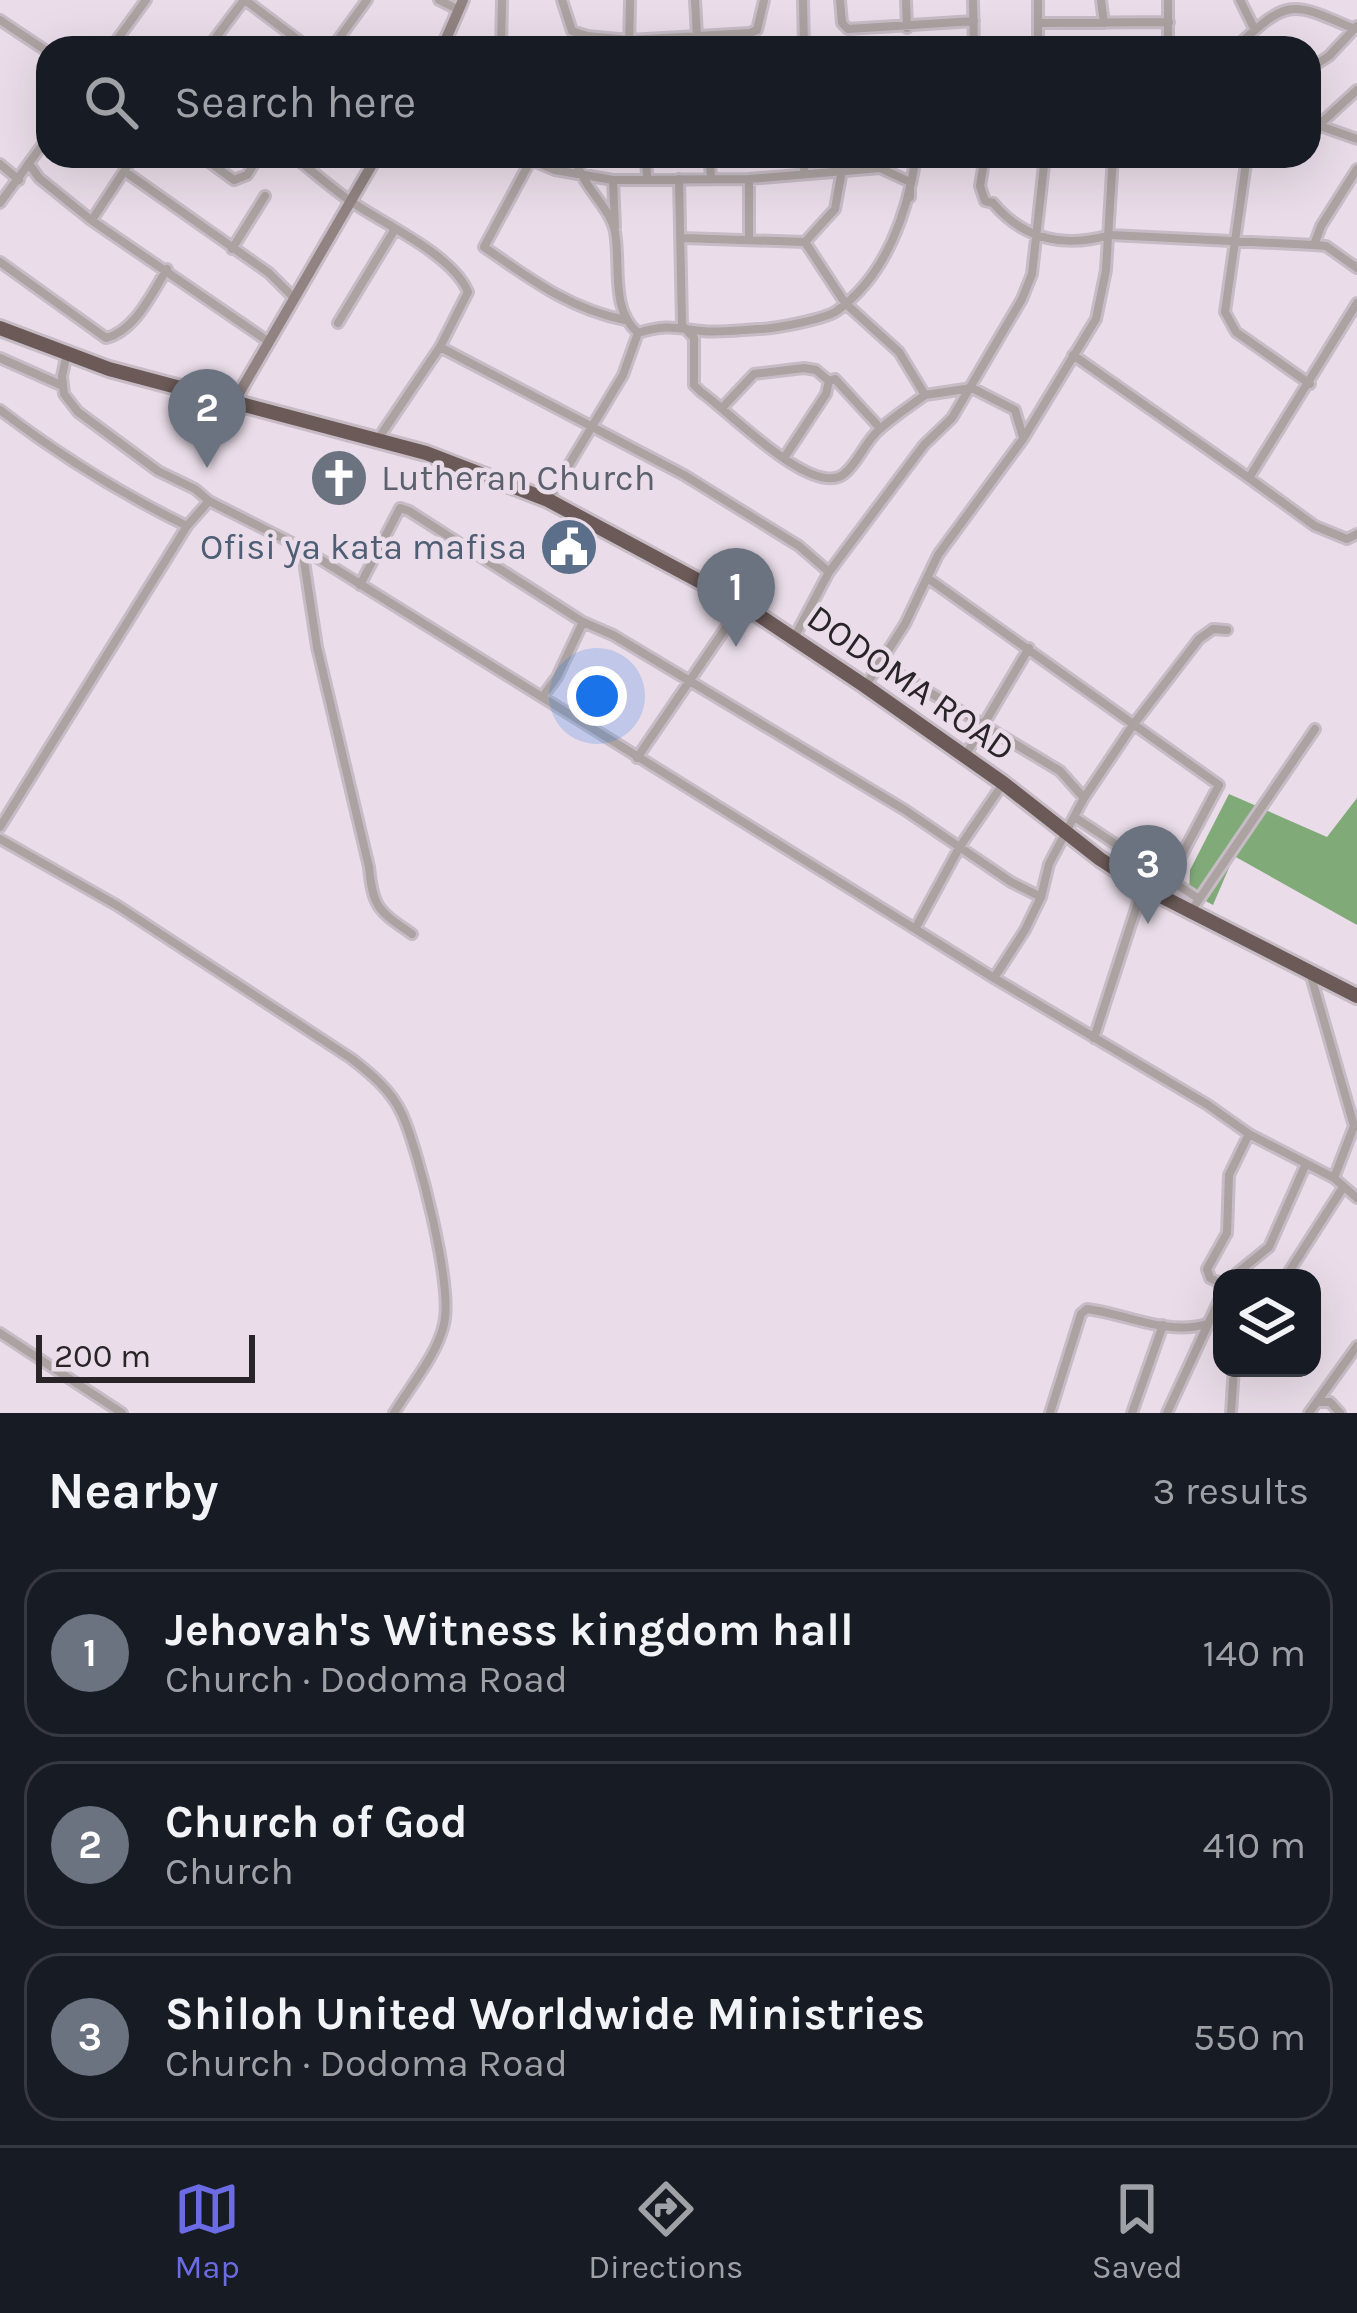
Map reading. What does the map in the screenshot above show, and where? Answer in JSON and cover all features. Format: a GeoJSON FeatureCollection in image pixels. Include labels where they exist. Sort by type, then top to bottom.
{"type":"FeatureCollection","features":[{"type":"Feature","properties":{"kind":"highway","name":"DODOMA ROAD"},"geometry":{"type":"LineString","coordinates":[[0,328],[109,369],[378,439],[548,500],[742,604],[1003,783],[1066,834],[1143,886],[1357,996]]}},
{"type":"Feature","properties":{"kind":"street"},"geometry":{"type":"LineString","coordinates":[[120,36],[146,0]]}},
{"type":"Feature","properties":{"kind":"street"},"geometry":{"type":"LineString","coordinates":[[217,36],[244,0],[293,36]]}},
{"type":"Feature","properties":{"kind":"street"},"geometry":{"type":"LineString","coordinates":[[341,36],[367,0]]}},
{"type":"Feature","properties":{"kind":"street"},"geometry":{"type":"LineString","coordinates":[[439,0],[462,5],[448,36]]}},
{"type":"Feature","properties":{"kind":"street"},"geometry":{"type":"LineString","coordinates":[[501,36],[502,0]]}},
{"type":"Feature","properties":{"kind":"street"},"geometry":{"type":"LineString","coordinates":[[562,0],[572,31],[594,36]]}},
{"type":"Feature","properties":{"kind":"street"},"geometry":{"type":"LineString","coordinates":[[629,36],[630,0]]}},
{"type":"Feature","properties":{"kind":"street"},"geometry":{"type":"LineString","coordinates":[[695,0],[697,36]]}},
{"type":"Feature","properties":{"kind":"street"},"geometry":{"type":"LineString","coordinates":[[732,36],[757,30],[764,0]]}},
{"type":"Feature","properties":{"kind":"street"},"geometry":{"type":"LineString","coordinates":[[803,0],[804,36]]}},
{"type":"Feature","properties":{"kind":"street"},"geometry":{"type":"LineString","coordinates":[[840,0],[842,23],[848,29],[974,21]]}},
{"type":"Feature","properties":{"kind":"street"},"geometry":{"type":"LineString","coordinates":[[906,0],[907,28]]}},
{"type":"Feature","properties":{"kind":"street"},"geometry":{"type":"LineString","coordinates":[[973,0],[974,36]]}},
{"type":"Feature","properties":{"kind":"street"},"geometry":{"type":"LineString","coordinates":[[1038,0],[1038,36]]}},
{"type":"Feature","properties":{"kind":"street"},"geometry":{"type":"LineString","coordinates":[[1101,0],[1103,23]]}},
{"type":"Feature","properties":{"kind":"street"},"geometry":{"type":"LineString","coordinates":[[1168,0],[1168,36]]}},
{"type":"Feature","properties":{"kind":"street"},"geometry":{"type":"LineString","coordinates":[[1240,0],[1255,31]]}},
{"type":"Feature","properties":{"kind":"street"},"geometry":{"type":"LineString","coordinates":[[1249,36],[1288,6],[1302,5],[1354,27],[1321,61]]}},
{"type":"Feature","properties":{"kind":"street"},"geometry":{"type":"LineString","coordinates":[[0,20],[36,44]]}},
{"type":"Feature","properties":{"kind":"street"},"geometry":{"type":"LineString","coordinates":[[1039,23],[1169,22]]}},
{"type":"Feature","properties":{"kind":"street"},"geometry":{"type":"LineString","coordinates":[[1321,118],[1357,90]]}},
{"type":"Feature","properties":{"kind":"street"},"geometry":{"type":"LineString","coordinates":[[1321,126],[1357,139]]}},
{"type":"Feature","properties":{"kind":"street"},"geometry":{"type":"LineString","coordinates":[[0,203],[36,156]]}},
{"type":"Feature","properties":{"kind":"street"},"geometry":{"type":"LineString","coordinates":[[0,164],[19,180]]}},
{"type":"Feature","properties":{"kind":"street"},"geometry":{"type":"LineString","coordinates":[[30,165],[39,178],[92,220],[268,342]]}},
{"type":"Feature","properties":{"kind":"street"},"geometry":{"type":"LineString","coordinates":[[92,220],[126,168]]}},
{"type":"Feature","properties":{"kind":"street"},"geometry":{"type":"LineString","coordinates":[[218,168],[234,180],[247,176],[252,168]]}},
{"type":"Feature","properties":{"kind":"street"},"geometry":{"type":"LineString","coordinates":[[308,168],[440,261],[466,286],[464,302],[440,347],[378,439]]}},
{"type":"Feature","properties":{"kind":"street"},"geometry":{"type":"LineString","coordinates":[[234,402],[369,168]]}},
{"type":"Feature","properties":{"kind":"street"},"geometry":{"type":"LineString","coordinates":[[528,168],[484,247],[555,296],[587,311],[625,320],[638,334]]}},
{"type":"Feature","properties":{"kind":"street"},"geometry":{"type":"LineString","coordinates":[[556,168],[614,180],[749,179],[880,168],[910,182],[910,197]]}},
{"type":"Feature","properties":{"kind":"street"},"geometry":{"type":"LineString","coordinates":[[577,168],[615,226]]}},
{"type":"Feature","properties":{"kind":"street"},"geometry":{"type":"LineString","coordinates":[[647,168],[647,177]]}},
{"type":"Feature","properties":{"kind":"street"},"geometry":{"type":"LineString","coordinates":[[711,168],[712,176]]}},
{"type":"Feature","properties":{"kind":"street"},"geometry":{"type":"LineString","coordinates":[[804,168],[804,172]]}},
{"type":"Feature","properties":{"kind":"street"},"geometry":{"type":"LineString","coordinates":[[638,334],[682,325],[701,331],[761,329],[835,314],[856,294],[891,241],[910,197],[914,168]]}},
{"type":"Feature","properties":{"kind":"street"},"geometry":{"type":"LineString","coordinates":[[983,168],[980,186],[985,201],[1036,238],[1089,241],[1110,235],[1326,246],[1357,268]]}},
{"type":"Feature","properties":{"kind":"street"},"geometry":{"type":"LineString","coordinates":[[794,638],[829,572],[972,388],[1030,283],[1044,168]]}},
{"type":"Feature","properties":{"kind":"street"},"geometry":{"type":"LineString","coordinates":[[865,686],[929,579],[938,555],[1023,439],[1101,308],[1113,168]]}},
{"type":"Feature","properties":{"kind":"street"},"geometry":{"type":"LineString","coordinates":[[1245,168],[1224,307],[1232,329],[1310,384]]}},
{"type":"Feature","properties":{"kind":"street"},"geometry":{"type":"LineString","coordinates":[[1314,245],[1357,169]]}},
{"type":"Feature","properties":{"kind":"street"},"geometry":{"type":"LineString","coordinates":[[805,242],[835,208],[842,170]]}},
{"type":"Feature","properties":{"kind":"street"},"geometry":{"type":"LineString","coordinates":[[124,171],[286,285],[294,298]]}},
{"type":"Feature","properties":{"kind":"street"},"geometry":{"type":"LineString","coordinates":[[680,179],[682,325],[694,338],[694,385],[784,458],[819,476],[840,477],[880,428],[925,394],[972,388],[1015,410],[1023,439]]}},
{"type":"Feature","properties":{"kind":"street"},"geometry":{"type":"LineString","coordinates":[[749,179],[749,239]]}},
{"type":"Feature","properties":{"kind":"street"},"geometry":{"type":"LineString","coordinates":[[614,180],[625,320]]}},
{"type":"Feature","properties":{"kind":"street"},"geometry":{"type":"LineString","coordinates":[[232,249],[266,196]]}},
{"type":"Feature","properties":{"kind":"street"},"geometry":{"type":"LineString","coordinates":[[338,323],[395,229]]}},
{"type":"Feature","properties":{"kind":"street"},"geometry":{"type":"LineString","coordinates":[[683,238],[805,242]]}},
{"type":"Feature","properties":{"kind":"street"},"geometry":{"type":"LineString","coordinates":[[805,242],[844,303],[899,352],[925,394]]}},
{"type":"Feature","properties":{"kind":"street"},"geometry":{"type":"LineString","coordinates":[[0,262],[106,338],[114,338],[131,322],[166,269]]}},
{"type":"Feature","properties":{"kind":"street"},"geometry":{"type":"LineString","coordinates":[[1249,478],[1357,303]]}},
{"type":"Feature","properties":{"kind":"street"},"geometry":{"type":"LineString","coordinates":[[548,500],[622,375],[638,334]]}},
{"type":"Feature","properties":{"kind":"street"},"geometry":{"type":"LineString","coordinates":[[440,347],[684,475],[799,547],[829,572]]}},
{"type":"Feature","properties":{"kind":"street"},"geometry":{"type":"LineString","coordinates":[[67,352],[64,394],[87,421],[158,471],[302,548],[994,979],[1249,1134],[1334,1178],[1357,1198]]}},
{"type":"Feature","properties":{"kind":"street"},"geometry":{"type":"LineString","coordinates":[[1073,355],[1328,532],[1347,538],[1357,534]]}},
{"type":"Feature","properties":{"kind":"street"},"geometry":{"type":"LineString","coordinates":[[0,358],[63,386]]}},
{"type":"Feature","properties":{"kind":"street"},"geometry":{"type":"LineString","coordinates":[[722,408],[754,374],[804,368],[817,370],[829,381]]}},
{"type":"Feature","properties":{"kind":"street"},"geometry":{"type":"LineString","coordinates":[[829,381],[835,379],[880,428]]}},
{"type":"Feature","properties":{"kind":"street"},"geometry":{"type":"LineString","coordinates":[[784,458],[826,394],[829,381]]}},
{"type":"Feature","properties":{"kind":"street"},"geometry":{"type":"LineString","coordinates":[[0,410],[61,457],[187,526]]}},
{"type":"Feature","properties":{"kind":"street"},"geometry":{"type":"LineString","coordinates":[[0,827],[187,526],[208,501]]}},
{"type":"Feature","properties":{"kind":"street"},"geometry":{"type":"LineString","coordinates":[[360,585],[400,508],[583,622],[613,635],[860,782],[1041,897]]}},
{"type":"Feature","properties":{"kind":"street"},"geometry":{"type":"LineString","coordinates":[[302,548],[317,647],[370,867],[372,898],[380,911],[412,934]]}},
{"type":"Feature","properties":{"kind":"street"},"geometry":{"type":"LineString","coordinates":[[929,579],[1220,788],[1169,879]]}},
{"type":"Feature","properties":{"kind":"street"},"geometry":{"type":"LineString","coordinates":[[637,758],[742,604]]}},
{"type":"Feature","properties":{"kind":"street"},"geometry":{"type":"LineString","coordinates":[[543,696],[583,622]]}},
{"type":"Feature","properties":{"kind":"street"},"geometry":{"type":"LineString","coordinates":[[994,979],[1041,897],[1049,864],[1084,798],[1132,725],[1199,639],[1213,629],[1227,630]]}},
{"type":"Feature","properties":{"kind":"street"},"geometry":{"type":"LineString","coordinates":[[964,758],[1029,648]]}},
{"type":"Feature","properties":{"kind":"street"},"geometry":{"type":"LineString","coordinates":[[879,662],[1060,772],[1084,798]]}},
{"type":"Feature","properties":{"kind":"street"},"geometry":{"type":"LineString","coordinates":[[1190,912],[1315,729]]}},
{"type":"Feature","properties":{"kind":"street"},"geometry":{"type":"LineString","coordinates":[[915,929],[959,848],[1003,783]]}},
{"type":"Feature","properties":{"kind":"street"},"geometry":{"type":"LineString","coordinates":[[1076,818],[1199,898]]}},
{"type":"Feature","properties":{"kind":"street"},"geometry":{"type":"LineString","coordinates":[[0,839],[118,906],[381,1082],[401,1112],[447,1297],[440,1341],[394,1413]]}},
{"type":"Feature","properties":{"kind":"street"},"geometry":{"type":"LineString","coordinates":[[1094,1038],[1143,886]]}},
{"type":"Feature","properties":{"kind":"street"},"geometry":{"type":"LineString","coordinates":[[1310,974],[1355,1127],[1334,1178]]}},
{"type":"Feature","properties":{"kind":"street"},"geometry":{"type":"LineString","coordinates":[[1213,1280],[1207,1269],[1227,1233],[1229,1175],[1249,1134]]}},
{"type":"Feature","properties":{"kind":"street"},"geometry":{"type":"LineString","coordinates":[[1242,1269],[1270,1247],[1305,1166]]}},
{"type":"Feature","properties":{"kind":"street"},"geometry":{"type":"LineString","coordinates":[[1292,1269],[1342,1189]]}},
{"type":"Feature","properties":{"kind":"street"},"geometry":{"type":"LineString","coordinates":[[1050,1413],[1081,1314],[1087,1310],[1147,1325],[1194,1328],[1207,1324]]}},
{"type":"Feature","properties":{"kind":"street"},"geometry":{"type":"LineString","coordinates":[[1167,1413],[1213,1312]]}},
{"type":"Feature","properties":{"kind":"street"},"geometry":{"type":"LineString","coordinates":[[1132,1413],[1162,1325]]}},
{"type":"Feature","properties":{"kind":"street"},"geometry":{"type":"LineString","coordinates":[[0,1333],[122,1413]]}},
{"type":"Feature","properties":{"kind":"street"},"geometry":{"type":"LineString","coordinates":[[1309,1413],[1357,1346]]}},
{"type":"Feature","properties":{"kind":"street"},"geometry":{"type":"LineString","coordinates":[[1231,1413],[1233,1377]]}},
{"type":"Feature","properties":{"kind":"street"},"geometry":{"type":"LineString","coordinates":[[1316,1402],[1330,1402],[1340,1413]]}},
{"type":"Feature","properties":{"kind":"green space"},"geometry":{"type":"Polygon","coordinates":[[[1229,794],[1327,837],[1357,798],[1357,925],[1234,856],[1213,905],[1189,892],[1190,870],[1229,794]]]}},
{"type":"Feature","properties":{"kind":"place","name":"Church of God"},"geometry":{"type":"Point","coordinates":[207,468]}},
{"type":"Feature","properties":{"kind":"place","name":"Lutheran Church"},"geometry":{"type":"Point","coordinates":[339,478]}},
{"type":"Feature","properties":{"kind":"place","name":"Ofisi ya kata mafisa"},"geometry":{"type":"Point","coordinates":[569,547]}},
{"type":"Feature","properties":{"kind":"place","name":"Jehovah's Witness kingdom hall"},"geometry":{"type":"Point","coordinates":[736,647]}},
{"type":"Feature","properties":{"kind":"place","name":"Shiloh United Worldwide Ministries"},"geometry":{"type":"Point","coordinates":[1148,924]}}]}
